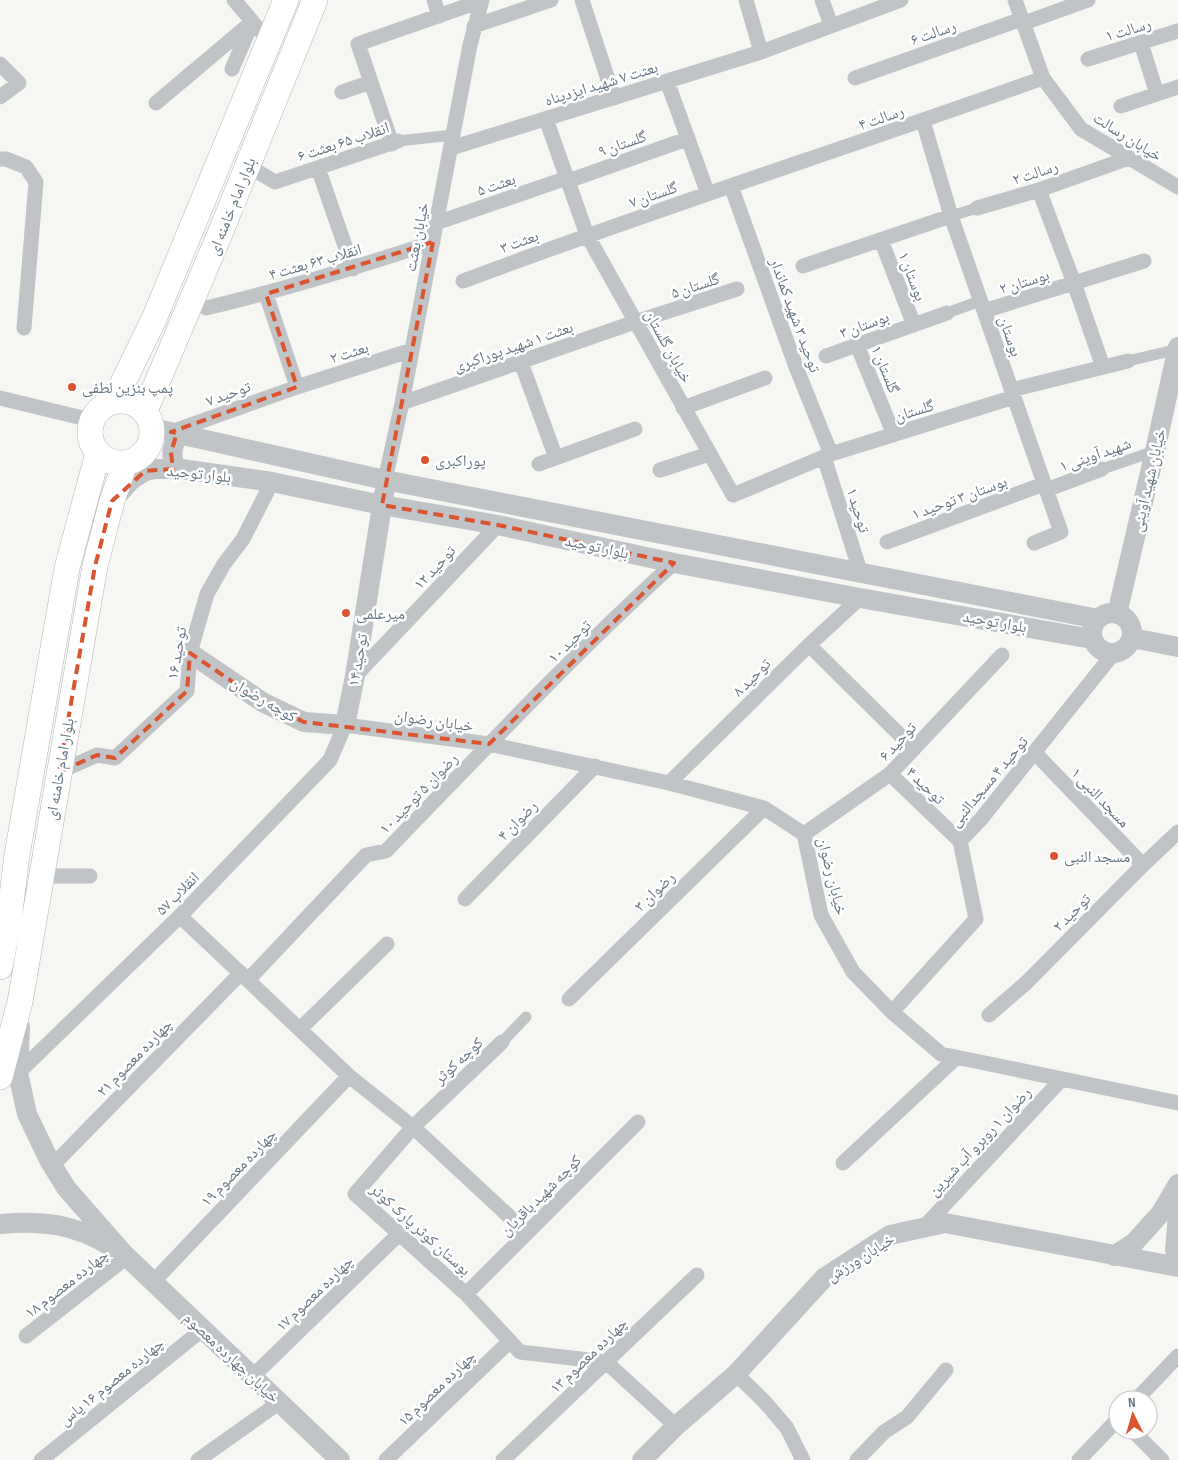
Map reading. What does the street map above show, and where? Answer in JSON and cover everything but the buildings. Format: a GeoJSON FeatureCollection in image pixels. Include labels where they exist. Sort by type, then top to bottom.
{"type":"FeatureCollection","features":[{"type":"Feature","properties":{"kind":"main road","name":"بلوار امام خامنه ای"},"geometry":{"type":"LineString","coordinates":[[114,401],[154,319],[286,0]]}},
{"type":"Feature","properties":{"kind":"main road","name":"بلوار امام خامنه ای"},"geometry":{"type":"LineString","coordinates":[[162,426],[248,166],[316,0]]}},
{"type":"Feature","properties":{"kind":"main road"},"geometry":{"type":"LineString","coordinates":[[114,401],[131,402],[162,426],[151,440],[147,449],[140,456],[125,462],[110,461],[98,453],[91,441],[90,427],[92,420],[103,406],[114,401]]}},
{"type":"Feature","properties":{"kind":"main road","name":"بلوار امام خامنه ای"},"geometry":{"type":"LineString","coordinates":[[0,967],[9,920],[17,855],[56,640],[67,568],[98,453]]}},
{"type":"Feature","properties":{"kind":"main road","name":"بلوار امام خامنه ای"},"geometry":{"type":"LineString","coordinates":[[9,1075],[94,566],[125,462]]}},
{"type":"Feature","properties":{"kind":"main road"},"geometry":{"type":"LineString","coordinates":[[56,640],[64,654],[73,656],[81,642]]}},
{"type":"Feature","properties":{"kind":"main road"},"geometry":{"type":"LineString","coordinates":[[36,748],[50,735],[57,736],[63,748]]}},
{"type":"Feature","properties":{"kind":"street"},"geometry":{"type":"LineString","coordinates":[[234,0],[269,41]]}},
{"type":"Feature","properties":{"kind":"street"},"geometry":{"type":"LineString","coordinates":[[434,0],[439,16]]}},
{"type":"Feature","properties":{"kind":"street"},"geometry":{"type":"LineString","coordinates":[[474,26],[551,0]]}},
{"type":"Feature","properties":{"kind":"street"},"geometry":{"type":"LineString","coordinates":[[582,0],[614,98]]}},
{"type":"Feature","properties":{"kind":"street"},"geometry":{"type":"LineString","coordinates":[[746,0],[762,52]]}},
{"type":"Feature","properties":{"kind":"street"},"geometry":{"type":"LineString","coordinates":[[822,0],[831,25]]}},
{"type":"Feature","properties":{"kind":"street","name":"بعثت ۷ شهید ایزدپناه"},"geometry":{"type":"LineString","coordinates":[[452,142],[546,118],[762,52],[901,0]]}},
{"type":"Feature","properties":{"kind":"street","name":"خیابان رسالت"},"geometry":{"type":"LineString","coordinates":[[1015,0],[1043,78],[1081,129],[1178,187]]}},
{"type":"Feature","properties":{"kind":"street","name":"رسالت ۶"},"geometry":{"type":"LineString","coordinates":[[855,78],[1088,0]]}},
{"type":"Feature","properties":{"kind":"street"},"geometry":{"type":"LineString","coordinates":[[395,142],[358,44],[481,1]]}},
{"type":"Feature","properties":{"kind":"street","name":"خیابان بعثت"},"geometry":{"type":"LineString","coordinates":[[385,480],[402,403],[474,26],[481,1]]}},
{"type":"Feature","properties":{"kind":"street"},"geometry":{"type":"LineString","coordinates":[[232,69],[252,22]]}},
{"type":"Feature","properties":{"kind":"street"},"geometry":{"type":"LineString","coordinates":[[156,103],[252,22]]}},
{"type":"Feature","properties":{"kind":"street","name":"رسالت ۱"},"geometry":{"type":"LineString","coordinates":[[1088,59],[1178,31]]}},
{"type":"Feature","properties":{"kind":"street"},"geometry":{"type":"LineString","coordinates":[[1141,43],[1158,94]]}},
{"type":"Feature","properties":{"kind":"street"},"geometry":{"type":"LineString","coordinates":[[0,64],[19,83],[0,98]]}},
{"type":"Feature","properties":{"kind":"street","name":"رسالت ۴"},"geometry":{"type":"LineString","coordinates":[[731,186],[1043,78]]}},
{"type":"Feature","properties":{"kind":"street"},"geometry":{"type":"LineString","coordinates":[[667,81],[708,194]]}},
{"type":"Feature","properties":{"kind":"street"},"geometry":{"type":"LineString","coordinates":[[342,92],[371,82]]}},
{"type":"Feature","properties":{"kind":"street"},"geometry":{"type":"LineString","coordinates":[[1122,106],[1178,87]]}},
{"type":"Feature","properties":{"kind":"street","name":"خیابان گلستان"},"geometry":{"type":"LineString","coordinates":[[546,118],[587,234],[733,495],[828,456]]}},
{"type":"Feature","properties":{"kind":"street","name":"بوستان"},"geometry":{"type":"LineString","coordinates":[[923,121],[950,216],[1061,532],[1034,543]]}},
{"type":"Feature","properties":{"kind":"street","name":"گلستان ۹"},"geometry":{"type":"LineString","coordinates":[[567,179],[687,139]]}},
{"type":"Feature","properties":{"kind":"street","name":"انقلاب ۶۵ بعثت ۶"},"geometry":{"type":"LineString","coordinates":[[248,166],[275,182],[395,142],[452,142]]}},
{"type":"Feature","properties":{"kind":"street","name":"رسالت ۲"},"geometry":{"type":"LineString","coordinates":[[950,216],[1039,190],[1129,158]]}},
{"type":"Feature","properties":{"kind":"street"},"geometry":{"type":"LineString","coordinates":[[0,159],[6,159],[26,167],[36,182],[24,328]]}},
{"type":"Feature","properties":{"kind":"street"},"geometry":{"type":"LineString","coordinates":[[318,168],[353,269]]}},
{"type":"Feature","properties":{"kind":"street","name":"بعثت ۵"},"geometry":{"type":"LineString","coordinates":[[436,223],[567,179]]}},
{"type":"Feature","properties":{"kind":"street","name":"گلستان ۷"},"geometry":{"type":"LineString","coordinates":[[587,234],[731,186]]}},
{"type":"Feature","properties":{"kind":"street","name":"توحید ۳ شهید کماندار"},"geometry":{"type":"LineString","coordinates":[[731,186],[828,456]]}},
{"type":"Feature","properties":{"kind":"street"},"geometry":{"type":"LineString","coordinates":[[1039,190],[1103,367]]}},
{"type":"Feature","properties":{"kind":"street","name":"بوستان ۱"},"geometry":{"type":"LineString","coordinates":[[802,266],[950,216]]}},
{"type":"Feature","properties":{"kind":"street","name":"بعثت ۳"},"geometry":{"type":"LineString","coordinates":[[463,281],[587,234]]}},
{"type":"Feature","properties":{"kind":"street","name":"بوستان ۱"},"geometry":{"type":"LineString","coordinates":[[881,240],[914,325]]}},
{"type":"Feature","properties":{"kind":"street","name":"انقلاب ۶۳ بعثت ۴"},"geometry":{"type":"LineString","coordinates":[[206,308],[266,294],[353,269],[433,242]]}},
{"type":"Feature","properties":{"kind":"street","name":"بوستان ۲"},"geometry":{"type":"LineString","coordinates":[[982,306],[1074,283],[1144,261]]}},
{"type":"Feature","properties":{"kind":"street","name":"گلستان ۵"},"geometry":{"type":"LineString","coordinates":[[635,322],[737,290]]}},
{"type":"Feature","properties":{"kind":"street"},"geometry":{"type":"LineString","coordinates":[[266,294],[297,387]]}},
{"type":"Feature","properties":{"kind":"street"},"geometry":{"type":"LineString","coordinates":[[948,313],[982,306]]}},
{"type":"Feature","properties":{"kind":"street","name":"بوستان ۳"},"geometry":{"type":"LineString","coordinates":[[826,356],[948,313]]}},
{"type":"Feature","properties":{"kind":"street","name":"بعثت ۱ شهید پوراکبری"},"geometry":{"type":"LineString","coordinates":[[402,403],[635,322]]}},
{"type":"Feature","properties":{"kind":"street","name":"گلستان ۱"},"geometry":{"type":"LineString","coordinates":[[858,345],[894,435]]}},
{"type":"Feature","properties":{"kind":"street"},"geometry":{"type":"LineString","coordinates":[[1128,361],[1178,348]]}},
{"type":"Feature","properties":{"kind":"street","name":"خیابان شهید آوینی"},"geometry":{"type":"LineString","coordinates":[[1117,614],[1156,451],[1178,348]]}},
{"type":"Feature","properties":{"kind":"street","name":"بعثت ۲"},"geometry":{"type":"LineString","coordinates":[[297,387],[412,350]]}},
{"type":"Feature","properties":{"kind":"street","name":"گلستان"},"geometry":{"type":"LineString","coordinates":[[828,456],[1013,394],[1128,361]]}},
{"type":"Feature","properties":{"kind":"street"},"geometry":{"type":"LineString","coordinates":[[521,362],[556,458]]}},
{"type":"Feature","properties":{"kind":"street"},"geometry":{"type":"LineString","coordinates":[[683,408],[765,378]]}},
{"type":"Feature","properties":{"kind":"street","name":"توحید ۷"},"geometry":{"type":"LineString","coordinates":[[162,426],[297,387]]}},
{"type":"Feature","properties":{"kind":"street"},"geometry":{"type":"LineString","coordinates":[[0,398],[92,420]]}},
{"type":"Feature","properties":{"kind":"street"},"geometry":{"type":"LineString","coordinates":[[162,426],[174,441],[171,452],[175,468]]}},
{"type":"Feature","properties":{"kind":"street","name":"بلوار توحید"},"geometry":{"type":"LineString","coordinates":[[162,426],[385,480],[1098,619]]}},
{"type":"Feature","properties":{"kind":"street"},"geometry":{"type":"LineString","coordinates":[[539,464],[635,429]]}},
{"type":"Feature","properties":{"kind":"street","name":"شهید آوینی ۱"},"geometry":{"type":"LineString","coordinates":[[1045,487],[1156,451]]}},
{"type":"Feature","properties":{"kind":"street"},"geometry":{"type":"LineString","coordinates":[[660,470],[709,454]]}},
{"type":"Feature","properties":{"kind":"street","name":"توحید ۱"},"geometry":{"type":"LineString","coordinates":[[828,456],[861,574]]}},
{"type":"Feature","properties":{"kind":"street","name":"بلوار توحید"},"geometry":{"type":"LineString","coordinates":[[112,501],[131,480],[145,471],[175,468],[272,482],[382,505],[498,525],[674,563],[1092,639]]}},
{"type":"Feature","properties":{"kind":"street","name":"توحید ۱۴"},"geometry":{"type":"LineString","coordinates":[[345,726],[355,676],[385,480]]}},
{"type":"Feature","properties":{"kind":"street","name":"توحید ۱۶"},"geometry":{"type":"LineString","coordinates":[[59,772],[97,755],[115,758],[186,691],[190,653],[207,594],[224,564],[243,538],[272,482]]}},
{"type":"Feature","properties":{"kind":"street","name":"بوستان ۳ توحید ۱"},"geometry":{"type":"LineString","coordinates":[[887,542],[1045,487]]}},
{"type":"Feature","properties":{"kind":"street","name":"توحید ۱۲"},"geometry":{"type":"LineString","coordinates":[[355,676],[498,525]]}},
{"type":"Feature","properties":{"kind":"street","name":"توحید ۱۰"},"geometry":{"type":"LineString","coordinates":[[489,744],[642,592],[674,563]]}},
{"type":"Feature","properties":{"kind":"street","name":"توحید ۸"},"geometry":{"type":"LineString","coordinates":[[669,783],[809,645],[860,598]]}},
{"type":"Feature","properties":{"kind":"street"},"geometry":{"type":"LineString","coordinates":[[1054,632],[1061,626],[1063,619],[1061,612]]}},
{"type":"Feature","properties":{"kind":"street"},"geometry":{"type":"LineString","coordinates":[[1106,614],[1117,614],[1126,619],[1131,627],[1132,638],[1125,649],[1113,654],[1100,650],[1092,639],[1092,628],[1098,619],[1106,614]]}},
{"type":"Feature","properties":{"kind":"street"},"geometry":{"type":"LineString","coordinates":[[1132,638],[1178,647]]}},
{"type":"Feature","properties":{"kind":"street"},"geometry":{"type":"LineString","coordinates":[[809,645],[914,749]]}},
{"type":"Feature","properties":{"kind":"street","name":"کوچه رضوان"},"geometry":{"type":"LineString","coordinates":[[190,653],[264,703],[304,722],[345,726]]}},
{"type":"Feature","properties":{"kind":"street","name":"توحید ۴ مسجدالنبی"},"geometry":{"type":"LineString","coordinates":[[892,1012],[976,919],[960,841],[981,819],[1035,753],[1113,654]]}},
{"type":"Feature","properties":{"kind":"street","name":"توحید ۶"},"geometry":{"type":"LineString","coordinates":[[804,834],[890,774],[1002,655]]}},
{"type":"Feature","properties":{"kind":"street","name":"خیابان رضوان"},"geometry":{"type":"LineString","coordinates":[[345,726],[489,744],[669,783],[764,808],[804,834],[822,915],[853,972],[892,1012],[941,1054],[1178,1103]]}},
{"type":"Feature","properties":{"kind":"street","name":"انقلاب ۵۷"},"geometry":{"type":"LineString","coordinates":[[9,1075],[180,916],[330,760],[345,726]]}},
{"type":"Feature","properties":{"kind":"street","name":"رضوان ۵ توحید ۱۰"},"geometry":{"type":"LineString","coordinates":[[366,855],[386,851],[489,744]]}},
{"type":"Feature","properties":{"kind":"street","name":"مسجد النبی ۱"},"geometry":{"type":"LineString","coordinates":[[1035,753],[1143,865]]}},
{"type":"Feature","properties":{"kind":"street","name":"رضوان ۴"},"geometry":{"type":"LineString","coordinates":[[465,899],[595,766]]}},
{"type":"Feature","properties":{"kind":"street","name":"توحید ۴"},"geometry":{"type":"LineString","coordinates":[[890,774],[960,841]]}},
{"type":"Feature","properties":{"kind":"street","name":"رضوان ۳"},"geometry":{"type":"LineString","coordinates":[[569,999],[764,808]]}},
{"type":"Feature","properties":{"kind":"street","name":"توحید ۲"},"geometry":{"type":"LineString","coordinates":[[989,1016],[1026,983],[1178,832]]}},
{"type":"Feature","properties":{"kind":"street","name":"چهارده معصوم ۲۱"},"geometry":{"type":"LineString","coordinates":[[52,1166],[366,855]]}},
{"type":"Feature","properties":{"kind":"street"},"geometry":{"type":"LineString","coordinates":[[41,876],[90,876]]}},
{"type":"Feature","properties":{"kind":"street"},"geometry":{"type":"LineString","coordinates":[[180,916],[349,1076],[413,1127],[527,1233]]}},
{"type":"Feature","properties":{"kind":"street"},"geometry":{"type":"LineString","coordinates":[[300,1029],[387,944]]}},
{"type":"Feature","properties":{"kind":"street","name":"کوچه کوثر"},"geometry":{"type":"LineString","coordinates":[[413,1127],[526,1017]]}},
{"type":"Feature","properties":{"kind":"street"},"geometry":{"type":"LineString","coordinates":[[843,1163],[957,1057]]}},
{"type":"Feature","properties":{"kind":"street"},"geometry":{"type":"LineString","coordinates":[[9,1075],[52,1166],[67,1189],[125,1256]]}},
{"type":"Feature","properties":{"kind":"street","name":"چهارده معصوم ۱۹"},"geometry":{"type":"LineString","coordinates":[[153,1282],[349,1076]]}},
{"type":"Feature","properties":{"kind":"street","name":"رضوان ۱ روبرو آب شیرین"},"geometry":{"type":"LineString","coordinates":[[923,1228],[1062,1079]]}},
{"type":"Feature","properties":{"kind":"street","name":"کوچه شهید باقریان"},"geometry":{"type":"LineString","coordinates":[[466,1294],[638,1122]]}},
{"type":"Feature","properties":{"kind":"street","name":"بوستان کوثر پارک کوثر"},"geometry":{"type":"LineString","coordinates":[[413,1127],[355,1194],[466,1294],[520,1352],[606,1362]]}},
{"type":"Feature","properties":{"kind":"street"},"geometry":{"type":"LineString","coordinates":[[1114,1256],[1134,1243],[1161,1213],[1178,1184]]}},
{"type":"Feature","properties":{"kind":"street"},"geometry":{"type":"LineString","coordinates":[[1178,1214],[1175,1251],[1178,1254]]}},
{"type":"Feature","properties":{"kind":"street"},"geometry":{"type":"LineString","coordinates":[[0,1224],[20,1222],[44,1223],[74,1228],[100,1239],[125,1256]]}},
{"type":"Feature","properties":{"kind":"street","name":"خیابان ورزش"},"geometry":{"type":"LineString","coordinates":[[642,1460],[676,1426],[736,1374],[824,1278],[890,1235],[946,1223],[1178,1267]]}},
{"type":"Feature","properties":{"kind":"street","name":"چهارده معصوم ۱۷"},"geometry":{"type":"LineString","coordinates":[[252,1376],[399,1234]]}},
{"type":"Feature","properties":{"kind":"street","name":"خیابان چهارده معصوم"},"geometry":{"type":"LineString","coordinates":[[125,1256],[340,1460]]}},
{"type":"Feature","properties":{"kind":"street","name":"چهارده معصوم ۱۸"},"geometry":{"type":"LineString","coordinates":[[26,1336],[125,1256]]}},
{"type":"Feature","properties":{"kind":"street","name":"چهارده معصوم ۱۳"},"geometry":{"type":"LineString","coordinates":[[503,1460],[697,1275]]}},
{"type":"Feature","properties":{"kind":"street","name":"چهارده معصوم ۱۶ یاس"},"geometry":{"type":"LineString","coordinates":[[41,1460],[203,1329]]}},
{"type":"Feature","properties":{"kind":"street","name":"چهارده معصوم ۱۵"},"geometry":{"type":"LineString","coordinates":[[386,1460],[510,1341]]}},
{"type":"Feature","properties":{"kind":"street"},"geometry":{"type":"LineString","coordinates":[[1146,1390],[1178,1356]]}},
{"type":"Feature","properties":{"kind":"street"},"geometry":{"type":"LineString","coordinates":[[606,1362],[676,1426]]}},
{"type":"Feature","properties":{"kind":"street"},"geometry":{"type":"LineString","coordinates":[[867,1457],[884,1432],[907,1417],[946,1370]]}},
{"type":"Feature","properties":{"kind":"street"},"geometry":{"type":"LineString","coordinates":[[736,1374],[763,1400],[787,1428],[803,1460]]}},
{"type":"Feature","properties":{"kind":"street"},"geometry":{"type":"LineString","coordinates":[[198,1460],[280,1402]]}},
{"type":"Feature","properties":{"kind":"street"},"geometry":{"type":"LineString","coordinates":[[1079,1460],[1108,1430]]}},
{"type":"Feature","properties":{"kind":"street"},"geometry":{"type":"LineString","coordinates":[[1142,1440],[1162,1460]]}},
{"type":"Feature","properties":{"kind":"highlighted area"},"geometry":{"type":"Polygon","coordinates":[[[433,242],[382,505],[498,525],[674,563],[489,744],[304,722],[264,703],[190,653],[187,691],[115,758],[97,755],[59,772],[95,566],[112,501],[145,471],[173,469],[171,452],[177,433],[171,432],[297,387],[266,294],[433,242]]]}},
{"type":"Feature","properties":{"kind":"place","name":"پمپ بنزین لطفی"},"geometry":{"type":"Point","coordinates":[72,387]}},
{"type":"Feature","properties":{"kind":"place","name":"پوراکبری"},"geometry":{"type":"Point","coordinates":[425,460]}},
{"type":"Feature","properties":{"kind":"place","name":"میرعلمی"},"geometry":{"type":"Point","coordinates":[346,613]}},
{"type":"Feature","properties":{"kind":"place","name":"مسجد النبی"},"geometry":{"type":"Point","coordinates":[1054,856]}}]}
